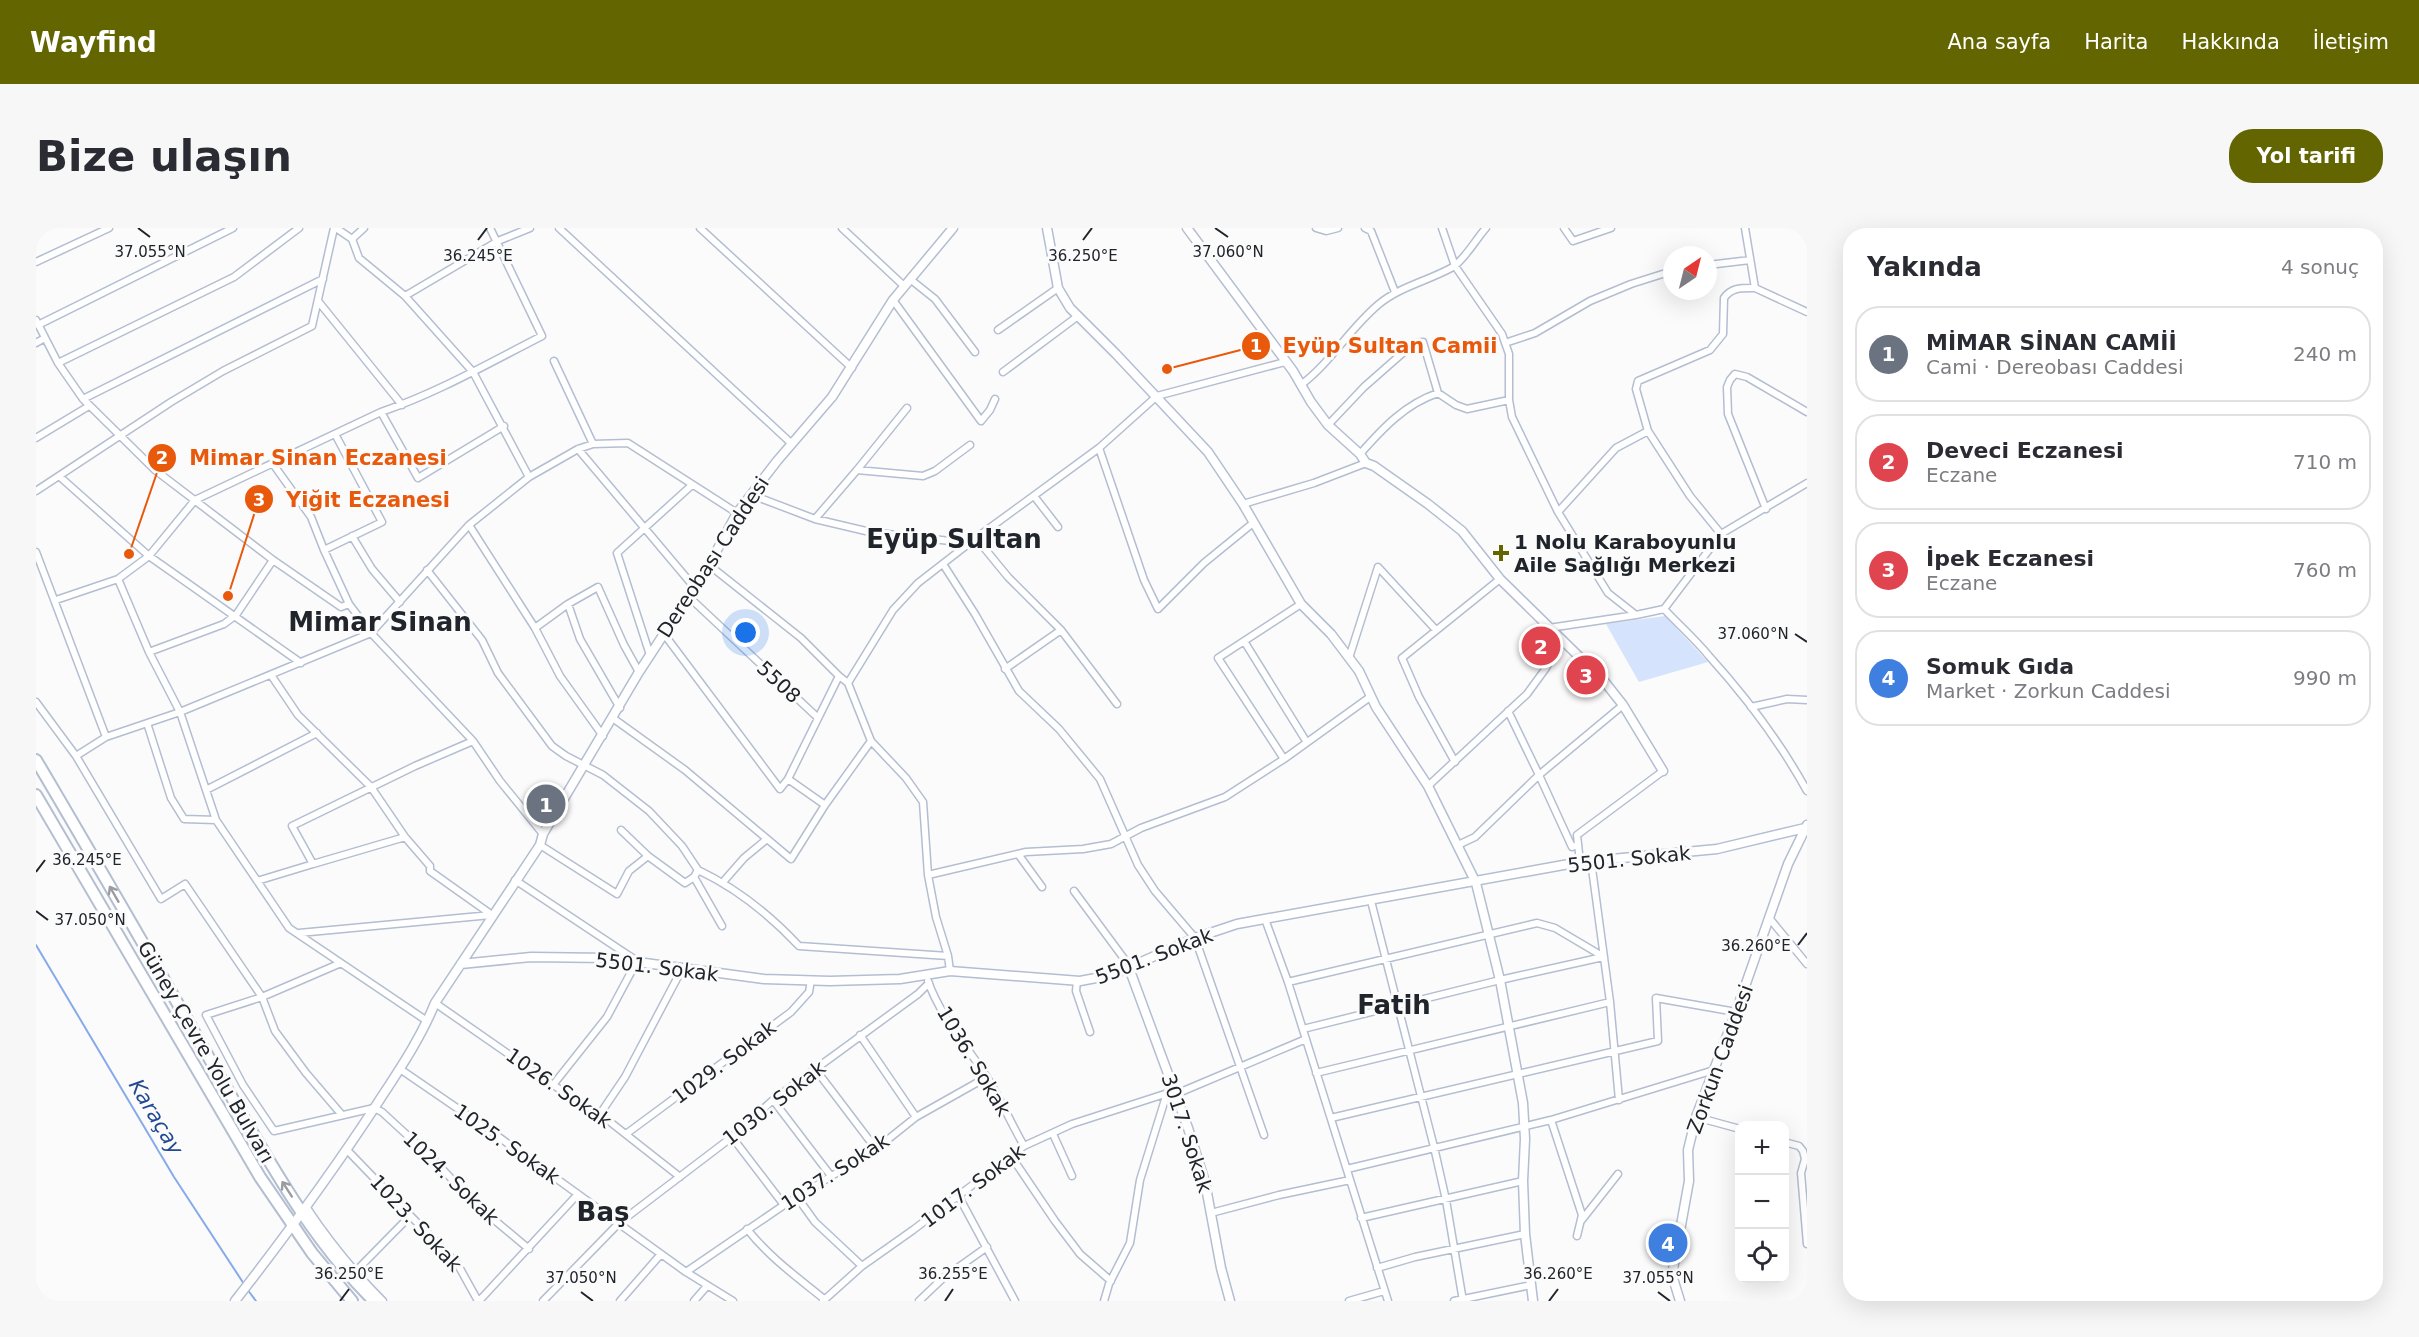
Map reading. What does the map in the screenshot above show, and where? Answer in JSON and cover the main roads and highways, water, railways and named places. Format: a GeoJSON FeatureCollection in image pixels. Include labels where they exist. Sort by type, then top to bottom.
{"type":"FeatureCollection","features":[{"type":"Feature","properties":{"kind":"highway","name":"Güney Çevre Yolu Bulvarı"},"geometry":{"type":"LineString","coordinates":[[36,760],[267,1157],[341,1266],[374,1301]]}},
{"type":"Feature","properties":{"kind":"highway","name":"Güney Çevre Yolu Bulvarı"},"geometry":{"type":"LineString","coordinates":[[36,795],[266,1187],[312,1253],[352,1301]]}},
{"type":"Feature","properties":{"kind":"waterway","name":"Karaçay"},"geometry":{"type":"LineString","coordinates":[[36,945],[174,1177],[244,1284]]}},
{"type":"Feature","properties":{"kind":"waterway","name":"Karaçay"},"geometry":{"type":"LineString","coordinates":[[247,1289],[256,1301]]}},
{"type":"Feature","properties":{"kind":"place","name":"Eyüp Sultan Camii"},"geometry":{"type":"Point","coordinates":[1167,369]}},
{"type":"Feature","properties":{"kind":"place","name":"1 Nolu Karaboyunlu Aile Sağlığı Merkezi"},"geometry":{"type":"Point","coordinates":[1501,553]}},
{"type":"Feature","properties":{"kind":"place","name":"Mimar Sinan Eczanesi"},"geometry":{"type":"Point","coordinates":[129,554]}},
{"type":"Feature","properties":{"kind":"place","name":"Yiğit Eczanesi"},"geometry":{"type":"Point","coordinates":[228,596]}},
{"type":"Feature","properties":{"kind":"place","name":"Deveci Eczanesi"},"geometry":{"type":"Point","coordinates":[1541,646]}},
{"type":"Feature","properties":{"kind":"place","name":"İpek Eczanesi"},"geometry":{"type":"Point","coordinates":[1586,675]}},
{"type":"Feature","properties":{"kind":"place","name":"MİMAR SİNAN CAMİİ"},"geometry":{"type":"Point","coordinates":[546,804]}},
{"type":"Feature","properties":{"kind":"place","name":"Somuk Gıda"},"geometry":{"type":"Point","coordinates":[1668,1243]}},
{"type":"Feature","properties":{"kind":"district","name":"Eyüp Sultan"},"geometry":{"type":"Point","coordinates":[954,539]}},
{"type":"Feature","properties":{"kind":"district","name":"Mimar Sinan"},"geometry":{"type":"Point","coordinates":[380,622]}},
{"type":"Feature","properties":{"kind":"district","name":"Fatih"},"geometry":{"type":"Point","coordinates":[1394,1005]}},
{"type":"Feature","properties":{"kind":"district","name":"Baş"},"geometry":{"type":"Point","coordinates":[603,1212]}}]}
